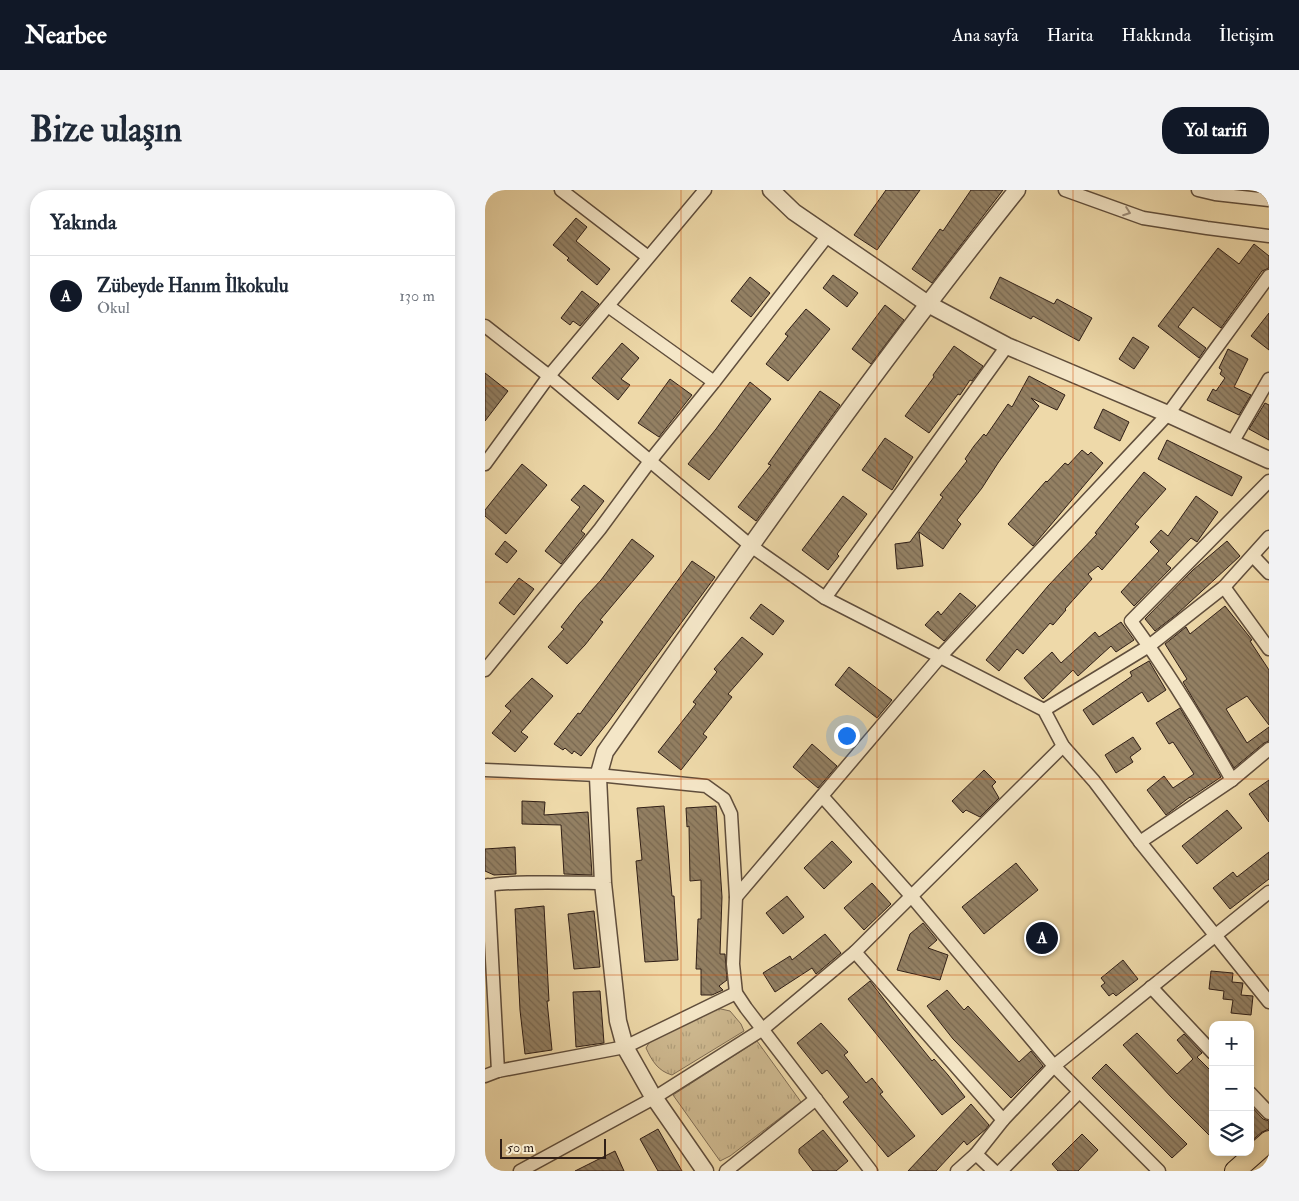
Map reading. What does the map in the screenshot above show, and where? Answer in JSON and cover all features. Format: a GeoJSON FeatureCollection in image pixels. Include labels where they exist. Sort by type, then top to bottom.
{"type":"FeatureCollection","features":[{"type":"Feature","properties":{"kind":"main road"},"geometry":{"type":"LineString","coordinates":[[1235,1171],[1269,1141]]}},
{"type":"Feature","properties":{"kind":"street"},"geometry":{"type":"LineString","coordinates":[[561,190],[648,257]]}},
{"type":"Feature","properties":{"kind":"street"},"geometry":{"type":"LineString","coordinates":[[485,464],[549,376],[705,190]]}},
{"type":"Feature","properties":{"kind":"street"},"geometry":{"type":"LineString","coordinates":[[771,190],[794,212],[928,304],[1007,346],[1168,414],[1269,460]]}},
{"type":"Feature","properties":{"kind":"street"},"geometry":{"type":"LineString","coordinates":[[705,1171],[654,1098],[625,1048],[618,1021],[603,883],[599,775],[605,752],[751,546],[928,304],[1017,190]]}},
{"type":"Feature","properties":{"kind":"street"},"geometry":{"type":"LineString","coordinates":[[1065,190],[1143,218],[1269,236]]}},
{"type":"Feature","properties":{"kind":"street"},"geometry":{"type":"LineString","coordinates":[[1198,190],[1215,194],[1269,200]]}},
{"type":"Feature","properties":{"kind":"street"},"geometry":{"type":"LineString","coordinates":[[485,670],[489,654],[600,529],[650,461],[715,382],[827,235]]}},
{"type":"Feature","properties":{"kind":"street"},"geometry":{"type":"LineString","coordinates":[[736,897],[941,657],[1168,414],[1269,276]]}},
{"type":"Feature","properties":{"kind":"street"},"geometry":{"type":"LineString","coordinates":[[608,306],[715,382]]}},
{"type":"Feature","properties":{"kind":"street"},"geometry":{"type":"LineString","coordinates":[[485,326],[549,376],[751,546],[825,598],[1044,710],[1063,746],[1094,781],[1140,842],[1269,1002]]}},
{"type":"Feature","properties":{"kind":"street"},"geometry":{"type":"LineString","coordinates":[[825,598],[1007,346]]}},
{"type":"Feature","properties":{"kind":"street"},"geometry":{"type":"LineString","coordinates":[[1232,443],[1269,379]]}},
{"type":"Feature","properties":{"kind":"street"},"geometry":{"type":"LineString","coordinates":[[1232,780],[1197,719],[1131,621],[1269,481]]}},
{"type":"Feature","properties":{"kind":"street"},"geometry":{"type":"LineString","coordinates":[[1044,710],[1149,646],[1224,587],[1269,537]]}},
{"type":"Feature","properties":{"kind":"street"},"geometry":{"type":"LineString","coordinates":[[1253,556],[1269,573]]}},
{"type":"Feature","properties":{"kind":"street"},"geometry":{"type":"LineString","coordinates":[[1224,587],[1269,649]]}},
{"type":"Feature","properties":{"kind":"street"},"geometry":{"type":"LineString","coordinates":[[520,1171],[654,1098],[763,1029],[855,952],[1063,746]]}},
{"type":"Feature","properties":{"kind":"street"},"geometry":{"type":"LineString","coordinates":[[1140,842],[1232,780],[1269,749]]}},
{"type":"Feature","properties":{"kind":"street"},"geometry":{"type":"LineString","coordinates":[[485,770],[599,775],[706,786],[724,799],[731,814],[736,897],[733,964],[736,993],[871,1171]]}},
{"type":"Feature","properties":{"kind":"street"},"geometry":{"type":"LineString","coordinates":[[822,796],[911,897],[1054,1066],[1159,1171]]}},
{"type":"Feature","properties":{"kind":"street"},"geometry":{"type":"LineString","coordinates":[[498,1071],[487,886],[603,883]]}},
{"type":"Feature","properties":{"kind":"street"},"geometry":{"type":"LineString","coordinates":[[957,1171],[976,1154],[1003,1120],[1054,1066],[1269,892]]}},
{"type":"Feature","properties":{"kind":"street"},"geometry":{"type":"LineString","coordinates":[[855,952],[1003,1120]]}},
{"type":"Feature","properties":{"kind":"street"},"geometry":{"type":"LineString","coordinates":[[1151,987],[1209,1049]]}},
{"type":"Feature","properties":{"kind":"street"},"geometry":{"type":"LineString","coordinates":[[485,1076],[498,1071],[625,1048],[736,993]]}},
{"type":"Feature","properties":{"kind":"street"},"geometry":{"type":"LineString","coordinates":[[1001,1171],[1079,1092]]}},
{"type":"Feature","properties":{"kind":"street"},"geometry":{"type":"LineString","coordinates":[[1254,1097],[1269,1113]]}},
{"type":"Feature","properties":{"kind":"street"},"geometry":{"type":"LineString","coordinates":[[727,1171],[816,1099]]}},
{"type":"Feature","properties":{"kind":"street"},"geometry":{"type":"LineString","coordinates":[[976,1154],[995,1171]]}},
{"type":"Feature","properties":{"kind":"green space"},"geometry":{"type":"Polygon","coordinates":[[[712,1007],[730,1011],[741,1024],[744,1031],[672,1075],[659,1068],[646,1048],[652,1038],[712,1007]]]}},
{"type":"Feature","properties":{"kind":"green space"},"geometry":{"type":"Polygon","coordinates":[[[757,1041],[801,1102],[730,1156],[720,1161],[673,1095],[757,1041]]]}},
{"type":"Feature","properties":{"kind":"building"},"geometry":{"type":"Polygon","coordinates":[[[886,190],[920,190],[877,250],[854,235],[886,190]]]}},
{"type":"Feature","properties":{"kind":"building"},"geometry":{"type":"Polygon","coordinates":[[[971,190],[1003,190],[932,283],[912,269],[940,229],[943,231],[971,190]]]}},
{"type":"Feature","properties":{"kind":"building"},"geometry":{"type":"Polygon","coordinates":[[[576,218],[587,227],[576,241],[610,269],[597,285],[567,260],[569,258],[553,245],[576,218]]]}},
{"type":"Feature","properties":{"kind":"building"},"geometry":{"type":"Polygon","coordinates":[[[1254,244],[1269,256],[1269,268],[1262,271],[1221,328],[1193,307],[1178,327],[1206,348],[1199,358],[1158,326],[1218,248],[1239,264],[1254,244]]]}},
{"type":"Feature","properties":{"kind":"building"},"geometry":{"type":"Polygon","coordinates":[[[833,275],[858,293],[847,307],[823,288],[833,275]]]}},
{"type":"Feature","properties":{"kind":"building"},"geometry":{"type":"Polygon","coordinates":[[[750,277],[770,293],[751,317],[731,301],[750,277]]]}},
{"type":"Feature","properties":{"kind":"building"},"geometry":{"type":"Polygon","coordinates":[[[1000,277],[1054,304],[1057,299],[1092,318],[1079,341],[1033,316],[1031,319],[990,298],[1000,277]]]}},
{"type":"Feature","properties":{"kind":"building"},"geometry":{"type":"Polygon","coordinates":[[[582,291],[599,304],[580,326],[573,321],[570,325],[561,318],[582,291]]]}},
{"type":"Feature","properties":{"kind":"building"},"geometry":{"type":"Polygon","coordinates":[[[885,305],[904,320],[871,364],[852,349],[885,305]]]}},
{"type":"Feature","properties":{"kind":"building"},"geometry":{"type":"Polygon","coordinates":[[[806,309],[830,329],[788,381],[766,364],[788,336],[785,334],[806,309]]]}},
{"type":"Feature","properties":{"kind":"building"},"geometry":{"type":"Polygon","coordinates":[[[1269,313],[1269,350],[1251,336],[1269,313]]]}},
{"type":"Feature","properties":{"kind":"building"},"geometry":{"type":"Polygon","coordinates":[[[1133,337],[1149,347],[1134,369],[1119,359],[1133,337]]]}},
{"type":"Feature","properties":{"kind":"building"},"geometry":{"type":"Polygon","coordinates":[[[622,343],[639,358],[621,379],[630,385],[618,400],[592,378],[622,343]]]}},
{"type":"Feature","properties":{"kind":"building"},"geometry":{"type":"Polygon","coordinates":[[[954,346],[983,366],[960,395],[958,394],[929,433],[905,416],[954,346]]]}},
{"type":"Feature","properties":{"kind":"building"},"geometry":{"type":"Polygon","coordinates":[[[1228,349],[1248,359],[1234,387],[1251,395],[1239,415],[1207,400],[1213,389],[1216,391],[1225,378],[1220,374],[1222,370],[1219,368],[1228,349]]]}},
{"type":"Feature","properties":{"kind":"building"},"geometry":{"type":"Polygon","coordinates":[[[485,373],[508,391],[485,421],[485,373]]]}},
{"type":"Feature","properties":{"kind":"building"},"geometry":{"type":"Polygon","coordinates":[[[1029,376],[1065,395],[1057,410],[1031,398],[1039,406],[982,488],[957,520],[961,524],[943,549],[919,532],[923,566],[897,569],[895,544],[910,542],[943,497],[940,495],[967,461],[965,459],[974,446],[984,434],[986,436],[1008,404],[1012,407],[1029,376]]]}},
{"type":"Feature","properties":{"kind":"building"},"geometry":{"type":"Polygon","coordinates":[[[670,379],[692,395],[659,437],[638,423],[670,379]]]}},
{"type":"Feature","properties":{"kind":"building"},"geometry":{"type":"Polygon","coordinates":[[[750,382],[771,399],[709,480],[688,464],[750,382]]]}},
{"type":"Feature","properties":{"kind":"building"},"geometry":{"type":"Polygon","coordinates":[[[820,391],[840,405],[756,521],[738,507],[771,465],[768,464],[820,391]]]}},
{"type":"Feature","properties":{"kind":"building"},"geometry":{"type":"Polygon","coordinates":[[[1265,403],[1269,405],[1269,440],[1249,429],[1265,403]]]}},
{"type":"Feature","properties":{"kind":"building"},"geometry":{"type":"Polygon","coordinates":[[[1103,409],[1129,422],[1120,441],[1094,428],[1103,409]]]}},
{"type":"Feature","properties":{"kind":"building"},"geometry":{"type":"Polygon","coordinates":[[[885,438],[913,457],[892,490],[862,470],[885,438]]]}},
{"type":"Feature","properties":{"kind":"building"},"geometry":{"type":"Polygon","coordinates":[[[1167,440],[1242,477],[1232,496],[1158,459],[1167,440]]]}},
{"type":"Feature","properties":{"kind":"building"},"geometry":{"type":"Polygon","coordinates":[[[1082,450],[1088,455],[1091,452],[1103,463],[1033,546],[1008,524],[1046,481],[1065,463],[1068,465],[1082,450]]]}},
{"type":"Feature","properties":{"kind":"building"},"geometry":{"type":"Polygon","coordinates":[[[522,464],[547,485],[506,534],[485,516],[485,510],[522,464]]]}},
{"type":"Feature","properties":{"kind":"building"},"geometry":{"type":"Polygon","coordinates":[[[1144,472],[1166,489],[1135,524],[1139,527],[1102,570],[1098,566],[1088,574],[1092,579],[1053,625],[1050,623],[1023,654],[1017,649],[999,671],[986,660],[1048,586],[1097,534],[1095,533],[1144,472]]]}},
{"type":"Feature","properties":{"kind":"building"},"geometry":{"type":"Polygon","coordinates":[[[584,485],[604,501],[581,531],[585,534],[561,564],[545,551],[580,507],[571,500],[584,485]]]}},
{"type":"Feature","properties":{"kind":"building"},"geometry":{"type":"Polygon","coordinates":[[[843,496],[867,514],[837,554],[839,556],[828,570],[802,550],[843,496]]]}},
{"type":"Feature","properties":{"kind":"building"},"geometry":{"type":"Polygon","coordinates":[[[1196,496],[1218,512],[1197,542],[1191,538],[1166,564],[1171,568],[1134,606],[1121,592],[1159,551],[1150,542],[1161,530],[1168,536],[1196,496]]]}},
{"type":"Feature","properties":{"kind":"building"},"geometry":{"type":"Polygon","coordinates":[[[632,539],[654,556],[600,620],[603,622],[585,645],[567,664],[548,647],[564,629],[561,627],[601,580],[632,539]]]}},
{"type":"Feature","properties":{"kind":"building"},"geometry":{"type":"Polygon","coordinates":[[[505,541],[517,551],[507,563],[495,554],[505,541]]]}},
{"type":"Feature","properties":{"kind":"building"},"geometry":{"type":"Polygon","coordinates":[[[1227,541],[1240,556],[1177,614],[1155,631],[1145,619],[1193,570],[1227,541]]]}},
{"type":"Feature","properties":{"kind":"building"},"geometry":{"type":"Polygon","coordinates":[[[692,561],[715,577],[609,721],[581,756],[574,751],[572,754],[565,748],[563,750],[554,744],[578,713],[580,714],[692,561]]]}},
{"type":"Feature","properties":{"kind":"building"},"geometry":{"type":"Polygon","coordinates":[[[519,578],[534,589],[514,615],[499,603],[519,578]]]}},
{"type":"Feature","properties":{"kind":"building"},"geometry":{"type":"Polygon","coordinates":[[[960,593],[976,606],[944,641],[925,625],[938,611],[941,615],[960,593]]]}},
{"type":"Feature","properties":{"kind":"building"},"geometry":{"type":"Polygon","coordinates":[[[761,604],[784,621],[773,635],[750,618],[761,604]]]}},
{"type":"Feature","properties":{"kind":"building"},"geometry":{"type":"Polygon","coordinates":[[[1225,606],[1252,640],[1250,641],[1269,670],[1269,725],[1247,696],[1226,709],[1247,743],[1269,727],[1269,741],[1234,768],[1183,682],[1187,679],[1165,644],[1186,627],[1190,634],[1225,606]]]}},
{"type":"Feature","properties":{"kind":"building"},"geometry":{"type":"Polygon","coordinates":[[[1121,622],[1134,640],[1116,652],[1111,646],[1078,676],[1073,670],[1043,699],[1024,678],[1052,652],[1061,663],[1095,632],[1099,637],[1121,622]]]}},
{"type":"Feature","properties":{"kind":"building"},"geometry":{"type":"Polygon","coordinates":[[[742,637],[763,654],[728,694],[732,697],[703,734],[707,737],[681,770],[658,752],[696,704],[693,702],[717,672],[714,669],[742,637]]]}},
{"type":"Feature","properties":{"kind":"building"},"geometry":{"type":"Polygon","coordinates":[[[1149,661],[1166,690],[1148,702],[1142,692],[1093,725],[1083,710],[1132,676],[1130,672],[1149,661]]]}},
{"type":"Feature","properties":{"kind":"building"},"geometry":{"type":"Polygon","coordinates":[[[849,667],[892,700],[877,718],[835,685],[849,667]]]}},
{"type":"Feature","properties":{"kind":"building"},"geometry":{"type":"Polygon","coordinates":[[[532,678],[553,696],[521,732],[528,737],[515,752],[492,733],[511,711],[505,706],[532,678]]]}},
{"type":"Feature","properties":{"kind":"building"},"geometry":{"type":"Polygon","coordinates":[[[1180,708],[1221,777],[1166,815],[1147,790],[1164,776],[1173,788],[1194,774],[1173,742],[1169,744],[1156,723],[1180,708]]]}},
{"type":"Feature","properties":{"kind":"building"},"geometry":{"type":"Polygon","coordinates":[[[1133,737],[1141,749],[1130,757],[1133,762],[1116,773],[1105,755],[1133,737]]]}},
{"type":"Feature","properties":{"kind":"building"},"geometry":{"type":"Polygon","coordinates":[[[812,744],[837,766],[818,788],[793,767],[812,744]]]}},
{"type":"Feature","properties":{"kind":"building"},"geometry":{"type":"Polygon","coordinates":[[[984,770],[996,782],[992,786],[999,798],[980,817],[966,810],[963,813],[952,801],[984,770]]]}},
{"type":"Feature","properties":{"kind":"building"},"geometry":{"type":"Polygon","coordinates":[[[1269,780],[1269,822],[1249,794],[1269,780]]]}},
{"type":"Feature","properties":{"kind":"building"},"geometry":{"type":"Polygon","coordinates":[[[522,801],[545,802],[544,815],[588,812],[592,875],[564,874],[561,825],[522,824],[522,801]]]}},
{"type":"Feature","properties":{"kind":"building"},"geometry":{"type":"Polygon","coordinates":[[[664,806],[672,896],[674,896],[678,960],[645,962],[636,861],[642,860],[637,808],[664,806]]]}},
{"type":"Feature","properties":{"kind":"building"},"geometry":{"type":"Polygon","coordinates":[[[716,806],[722,897],[720,954],[725,954],[727,980],[719,986],[723,990],[712,995],[701,995],[701,969],[696,969],[698,919],[701,919],[701,880],[690,881],[689,826],[687,827],[686,808],[716,806]]]}},
{"type":"Feature","properties":{"kind":"building"},"geometry":{"type":"Polygon","coordinates":[[[1227,810],[1242,828],[1197,864],[1182,846],[1227,810]]]}},
{"type":"Feature","properties":{"kind":"building"},"geometry":{"type":"Polygon","coordinates":[[[832,841],[852,862],[824,889],[804,868],[832,841]]]}},
{"type":"Feature","properties":{"kind":"building"},"geometry":{"type":"Polygon","coordinates":[[[515,847],[516,874],[494,875],[485,871],[485,849],[515,847]]]}},
{"type":"Feature","properties":{"kind":"building"},"geometry":{"type":"Polygon","coordinates":[[[1269,852],[1269,879],[1230,909],[1213,888],[1233,872],[1237,877],[1269,852]]]}},
{"type":"Feature","properties":{"kind":"building"},"geometry":{"type":"Polygon","coordinates":[[[1016,863],[1038,890],[984,934],[962,907],[1016,863]]]}},
{"type":"Feature","properties":{"kind":"building"},"geometry":{"type":"Polygon","coordinates":[[[872,883],[891,904],[864,930],[844,908],[872,883]]]}},
{"type":"Feature","properties":{"kind":"building"},"geometry":{"type":"Polygon","coordinates":[[[787,896],[804,917],[783,934],[766,913],[787,896]]]}},
{"type":"Feature","properties":{"kind":"building"},"geometry":{"type":"Polygon","coordinates":[[[544,906],[549,1001],[547,1001],[552,1050],[525,1054],[520,1010],[515,909],[544,906]]]}},
{"type":"Feature","properties":{"kind":"building"},"geometry":{"type":"Polygon","coordinates":[[[594,911],[600,967],[574,969],[568,914],[594,911]]]}},
{"type":"Feature","properties":{"kind":"building"},"geometry":{"type":"Polygon","coordinates":[[[923,923],[937,940],[928,948],[948,955],[940,980],[897,970],[910,934],[923,923]]]}},
{"type":"Feature","properties":{"kind":"building"},"geometry":{"type":"Polygon","coordinates":[[[825,934],[841,953],[816,974],[812,968],[775,992],[763,973],[790,956],[792,960],[825,934]]]}},
{"type":"Feature","properties":{"kind":"building"},"geometry":{"type":"Polygon","coordinates":[[[1123,960],[1138,979],[1116,996],[1113,993],[1109,996],[1101,986],[1105,983],[1101,978],[1123,960]]]}},
{"type":"Feature","properties":{"kind":"building"},"geometry":{"type":"Polygon","coordinates":[[[1211,971],[1233,973],[1232,982],[1243,983],[1241,995],[1253,996],[1251,1015],[1231,1013],[1233,1000],[1223,999],[1224,991],[1209,989],[1211,971]]]}},
{"type":"Feature","properties":{"kind":"building"},"geometry":{"type":"Polygon","coordinates":[[[870,981],[932,1061],[934,1059],[965,1097],[942,1115],[848,999],[870,981]]]}},
{"type":"Feature","properties":{"kind":"building"},"geometry":{"type":"Polygon","coordinates":[[[947,990],[964,1010],[968,1006],[1019,1062],[1031,1051],[1043,1066],[1011,1098],[953,1039],[927,1006],[947,990]]]}},
{"type":"Feature","properties":{"kind":"building"},"geometry":{"type":"Polygon","coordinates":[[[600,991],[604,1043],[576,1047],[573,992],[600,991]]]}},
{"type":"Feature","properties":{"kind":"building"},"geometry":{"type":"Polygon","coordinates":[[[821,1023],[848,1052],[844,1055],[866,1083],[872,1078],[883,1092],[880,1094],[915,1136],[888,1157],[843,1102],[849,1097],[827,1070],[822,1074],[797,1043],[821,1023]]]}},
{"type":"Feature","properties":{"kind":"building"},"geometry":{"type":"Polygon","coordinates":[[[1137,1033],[1177,1074],[1193,1059],[1177,1040],[1184,1034],[1202,1053],[1197,1057],[1209,1069],[1209,1135],[1171,1097],[1123,1045],[1137,1033]]]}},
{"type":"Feature","properties":{"kind":"building"},"geometry":{"type":"Polygon","coordinates":[[[1106,1064],[1187,1144],[1172,1158],[1092,1078],[1106,1064]]]}},
{"type":"Feature","properties":{"kind":"building"},"geometry":{"type":"Polygon","coordinates":[[[971,1104],[989,1125],[986,1129],[967,1145],[964,1141],[936,1171],[908,1171],[971,1104]]]}},
{"type":"Feature","properties":{"kind":"building"},"geometry":{"type":"Polygon","coordinates":[[[1254,1109],[1263,1119],[1269,1121],[1269,1129],[1254,1139],[1254,1109]]]}},
{"type":"Feature","properties":{"kind":"building"},"geometry":{"type":"Polygon","coordinates":[[[658,1129],[682,1171],[658,1171],[640,1139],[658,1129]]]}},
{"type":"Feature","properties":{"kind":"building"},"geometry":{"type":"Polygon","coordinates":[[[823,1130],[848,1161],[836,1171],[813,1171],[799,1153],[799,1149],[823,1130]]]}},
{"type":"Feature","properties":{"kind":"building"},"geometry":{"type":"Polygon","coordinates":[[[1082,1134],[1098,1150],[1078,1171],[1058,1171],[1052,1164],[1082,1134]]]}},
{"type":"Feature","properties":{"kind":"building"},"geometry":{"type":"Polygon","coordinates":[[[615,1151],[624,1171],[575,1171],[615,1151]]]}},
{"type":"Feature","properties":{"kind":"place","name":"Zübeyde Hanım İlkokulu"},"geometry":{"type":"Point","coordinates":[1042,938]}}]}
